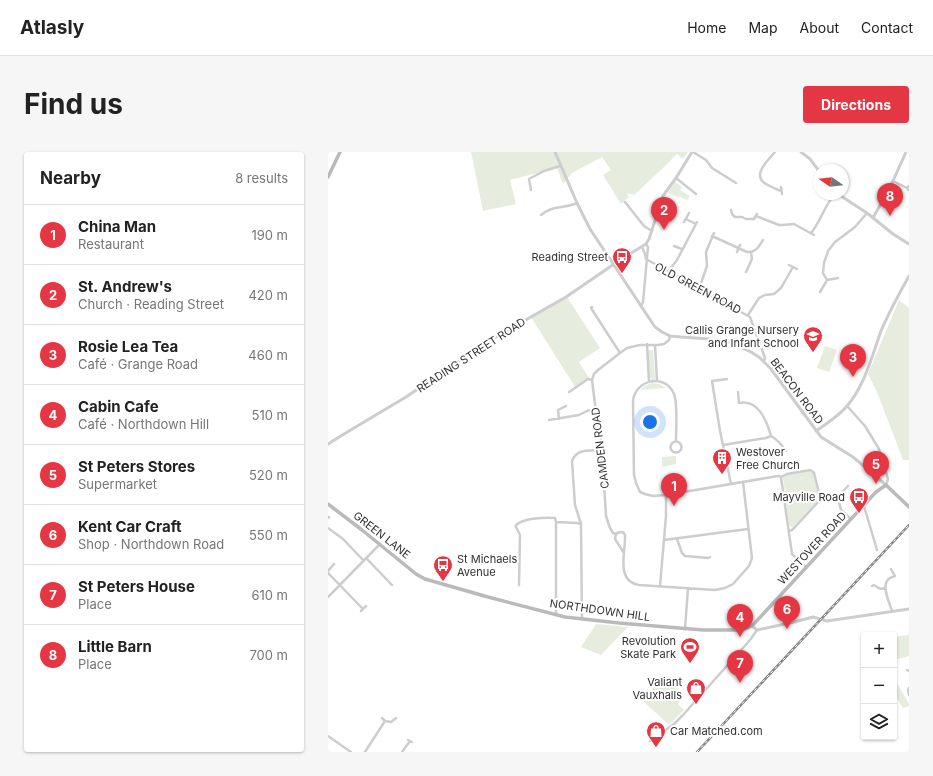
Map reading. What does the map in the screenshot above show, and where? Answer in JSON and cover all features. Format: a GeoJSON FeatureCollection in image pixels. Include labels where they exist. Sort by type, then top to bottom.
{"type":"FeatureCollection","features":[{"type":"Feature","properties":{"kind":"main road"},"geometry":{"type":"LineString","coordinates":[[328,177],[340,152]]}},
{"type":"Feature","properties":{"kind":"main road","name":"WESTOVER ROAD"},"geometry":{"type":"LineString","coordinates":[[752,626],[876,492],[886,485]]}},
{"type":"Feature","properties":{"kind":"main road","name":"BEACON ROAD"},"geometry":{"type":"LineString","coordinates":[[886,485],[909,507]]}},
{"type":"Feature","properties":{"kind":"main road","name":"GREEN LANE"},"geometry":{"type":"LineString","coordinates":[[328,504],[416,574],[425,579]]}},
{"type":"Feature","properties":{"kind":"main road","name":"NORTHDOWN HILL"},"geometry":{"type":"LineString","coordinates":[[425,579],[556,615],[582,619],[703,630],[742,630],[752,626]]}},
{"type":"Feature","properties":{"kind":"street","name":"BEACON ROAD"},"geometry":{"type":"LineString","coordinates":[[555,152],[560,166],[590,229],[655,327],[670,336],[724,341],[737,345],[751,352],[764,361],[771,369],[821,437],[854,457],[886,485]]}},
{"type":"Feature","properties":{"kind":"street"},"geometry":{"type":"LineString","coordinates":[[614,265],[646,244],[652,231],[663,196],[693,152],[706,160],[712,168],[736,183]]}},
{"type":"Feature","properties":{"kind":"street"},"geometry":{"type":"LineString","coordinates":[[775,152],[762,168],[760,178],[766,184],[781,191]]}},
{"type":"Feature","properties":{"kind":"street"},"geometry":{"type":"LineString","coordinates":[[801,152],[814,164]]}},
{"type":"Feature","properties":{"kind":"street"},"geometry":{"type":"LineString","coordinates":[[873,218],[893,181],[906,152]]}},
{"type":"Feature","properties":{"kind":"street"},"geometry":{"type":"LineString","coordinates":[[531,190],[529,179],[560,166]]}},
{"type":"Feature","properties":{"kind":"street"},"geometry":{"type":"LineString","coordinates":[[676,178],[696,194]]}},
{"type":"Feature","properties":{"kind":"street"},"geometry":{"type":"LineString","coordinates":[[893,181],[908,188]]}},
{"type":"Feature","properties":{"kind":"street"},"geometry":{"type":"LineString","coordinates":[[731,210],[735,217],[742,217],[746,219],[755,216],[782,226],[794,224],[813,234],[830,200]]}},
{"type":"Feature","properties":{"kind":"street"},"geometry":{"type":"LineString","coordinates":[[847,200],[909,244]]}},
{"type":"Feature","properties":{"kind":"street"},"geometry":{"type":"LineString","coordinates":[[625,202],[644,226],[652,231]]}},
{"type":"Feature","properties":{"kind":"street"},"geometry":{"type":"LineString","coordinates":[[541,215],[552,208],[571,206],[577,203]]}},
{"type":"Feature","properties":{"kind":"street"},"geometry":{"type":"LineString","coordinates":[[684,222],[689,213]]}},
{"type":"Feature","properties":{"kind":"street"},"geometry":{"type":"LineString","coordinates":[[828,280],[823,273],[824,263],[828,251],[835,242],[855,227],[867,213]]}},
{"type":"Feature","properties":{"kind":"street"},"geometry":{"type":"LineString","coordinates":[[668,272],[677,260],[697,223],[686,219]]}},
{"type":"Feature","properties":{"kind":"street"},"geometry":{"type":"LineString","coordinates":[[699,289],[707,266],[706,252],[713,235],[739,249],[751,253],[763,242]]}},
{"type":"Feature","properties":{"kind":"street"},"geometry":{"type":"LineString","coordinates":[[641,306],[644,302],[648,247],[646,244]]}},
{"type":"Feature","properties":{"kind":"street"},"geometry":{"type":"LineString","coordinates":[[674,246],[682,249]]}},
{"type":"Feature","properties":{"kind":"street"},"geometry":{"type":"LineString","coordinates":[[642,247],[646,259]]}},
{"type":"Feature","properties":{"kind":"street"},"geometry":{"type":"LineString","coordinates":[[748,271],[752,259],[751,253]]}},
{"type":"Feature","properties":{"kind":"street","name":"OLD GREEN ROAD"},"geometry":{"type":"LineString","coordinates":[[646,259],[748,315],[752,319],[765,358],[764,361]]}},
{"type":"Feature","properties":{"kind":"street","name":"READING STREET ROAD"},"geometry":{"type":"LineString","coordinates":[[328,444],[406,397],[487,342],[566,297],[614,265]]}},
{"type":"Feature","properties":{"kind":"street"},"geometry":{"type":"LineString","coordinates":[[789,265],[797,269]]}},
{"type":"Feature","properties":{"kind":"street"},"geometry":{"type":"LineString","coordinates":[[748,315],[759,298],[765,295],[774,294],[781,288],[793,267]]}},
{"type":"Feature","properties":{"kind":"street"},"geometry":{"type":"LineString","coordinates":[[816,431],[833,419],[847,406],[860,386],[886,320],[896,298],[909,276]]}},
{"type":"Feature","properties":{"kind":"street"},"geometry":{"type":"LineString","coordinates":[[822,291],[828,280],[838,278]]}},
{"type":"Feature","properties":{"kind":"street"},"geometry":{"type":"LineString","coordinates":[[592,307],[591,308],[620,352]]}},
{"type":"Feature","properties":{"kind":"street"},"geometry":{"type":"LineString","coordinates":[[569,392],[588,379],[592,380],[594,374],[598,370],[627,348],[647,344],[664,344],[669,340],[670,336]]}},
{"type":"Feature","properties":{"kind":"street"},"geometry":{"type":"LineString","coordinates":[[647,344],[649,382]]}},
{"type":"Feature","properties":{"kind":"street"},"geometry":{"type":"LineString","coordinates":[[655,345],[657,381]]}},
{"type":"Feature","properties":{"kind":"street"},"geometry":{"type":"LineString","coordinates":[[727,379],[712,381],[720,431],[731,484]]}},
{"type":"Feature","properties":{"kind":"street","name":"CAMDEN ROAD"},"geometry":{"type":"LineString","coordinates":[[592,380],[595,409],[600,430],[606,516],[610,528],[616,534]]}},
{"type":"Feature","properties":{"kind":"street"},"geometry":{"type":"LineString","coordinates":[[676,441],[675,396],[672,391],[664,383],[657,381],[641,385],[634,395],[633,400],[634,475],[640,492],[653,496],[778,476],[781,477],[786,474],[809,470],[812,471],[814,473],[820,497],[819,501],[796,527],[789,531]]}},
{"type":"Feature","properties":{"kind":"street"},"geometry":{"type":"LineString","coordinates":[[738,392],[738,403],[749,403],[761,412],[767,423],[771,436],[782,444],[786,451]]}},
{"type":"Feature","properties":{"kind":"street"},"geometry":{"type":"LineString","coordinates":[[559,419],[558,410],[566,406]]}},
{"type":"Feature","properties":{"kind":"street"},"geometry":{"type":"LineString","coordinates":[[847,406],[865,426],[879,449],[888,479],[886,485]]}},
{"type":"Feature","properties":{"kind":"street"},"geometry":{"type":"LineString","coordinates":[[549,420],[579,415],[595,409]]}},
{"type":"Feature","properties":{"kind":"street"},"geometry":{"type":"LineString","coordinates":[[723,445],[771,436]]}},
{"type":"Feature","properties":{"kind":"street"},"geometry":{"type":"LineString","coordinates":[[676,441],[680,443],[682,448],[676,452],[672,450],[671,446],[672,443],[676,441]]}},
{"type":"Feature","properties":{"kind":"street"},"geometry":{"type":"LineString","coordinates":[[582,619],[581,524],[575,505],[572,461],[577,453],[582,451],[602,450]]}},
{"type":"Feature","properties":{"kind":"street"},"geometry":{"type":"LineString","coordinates":[[781,477],[792,554],[806,567]]}},
{"type":"Feature","properties":{"kind":"street"},"geometry":{"type":"LineString","coordinates":[[624,554],[615,539],[618,532],[623,532],[625,536],[624,570],[626,577],[636,584],[715,590],[725,588],[733,584],[749,566],[752,558],[742,482]]}},
{"type":"Feature","properties":{"kind":"street"},"geometry":{"type":"LineString","coordinates":[[848,486],[838,497],[840,510],[851,519]]}},
{"type":"Feature","properties":{"kind":"street"},"geometry":{"type":"LineString","coordinates":[[660,586],[666,516],[666,494]]}},
{"type":"Feature","properties":{"kind":"street"},"geometry":{"type":"LineString","coordinates":[[864,506],[877,550]]}},
{"type":"Feature","properties":{"kind":"street"},"geometry":{"type":"LineString","coordinates":[[519,585],[520,535],[516,528],[516,524],[521,521],[541,518],[555,518],[556,615]]}},
{"type":"Feature","properties":{"kind":"street"},"geometry":{"type":"LineString","coordinates":[[556,522],[581,524]]}},
{"type":"Feature","properties":{"kind":"street"},"geometry":{"type":"LineString","coordinates":[[328,528],[343,539],[392,584]]}},
{"type":"Feature","properties":{"kind":"street"},"geometry":{"type":"LineString","coordinates":[[664,540],[748,529]]}},
{"type":"Feature","properties":{"kind":"street"},"geometry":{"type":"LineString","coordinates":[[677,539],[682,553],[685,556],[710,557]]}},
{"type":"Feature","properties":{"kind":"street"},"geometry":{"type":"LineString","coordinates":[[328,597],[380,544]]}},
{"type":"Feature","properties":{"kind":"street"},"geometry":{"type":"LineString","coordinates":[[334,564],[328,573],[363,609]]}},
{"type":"Feature","properties":{"kind":"street"},"geometry":{"type":"LineString","coordinates":[[892,569],[895,576],[887,580],[885,588],[892,611]]}},
{"type":"Feature","properties":{"kind":"street"},"geometry":{"type":"LineString","coordinates":[[872,586],[874,585],[880,589],[885,588]]}},
{"type":"Feature","properties":{"kind":"street"},"geometry":{"type":"LineString","coordinates":[[685,629],[688,588]]}},
{"type":"Feature","properties":{"kind":"street"},"geometry":{"type":"LineString","coordinates":[[650,741],[670,727],[683,715],[750,640],[757,630],[813,617],[827,621],[909,609]]}},
{"type":"Feature","properties":{"kind":"street"},"geometry":{"type":"LineString","coordinates":[[752,626],[757,630]]}},
{"type":"Feature","properties":{"kind":"street"},"geometry":{"type":"LineString","coordinates":[[909,688],[909,695]]}},
{"type":"Feature","properties":{"kind":"street"},"geometry":{"type":"LineString","coordinates":[[382,718],[385,721],[390,722],[396,718]]}},
{"type":"Feature","properties":{"kind":"street"},"geometry":{"type":"LineString","coordinates":[[365,752],[385,721]]}},
{"type":"Feature","properties":{"kind":"street"},"geometry":{"type":"LineString","coordinates":[[328,736],[351,752]]}},
{"type":"Feature","properties":{"kind":"street"},"geometry":{"type":"LineString","coordinates":[[402,752],[410,741]]}},
{"type":"Feature","properties":{"kind":"shaded area"},"geometry":{"type":"Polygon","coordinates":[[[471,152],[688,152],[683,159],[677,154],[634,195],[627,193],[629,197],[621,204],[603,175],[611,170],[602,157],[572,173],[563,184],[557,168],[510,180],[516,204],[483,211],[471,152]]]}},
{"type":"Feature","properties":{"kind":"shaded area"},"geometry":{"type":"Polygon","coordinates":[[[675,182],[682,187],[680,190],[690,196],[687,200],[668,193],[675,182]]]}},
{"type":"Feature","properties":{"kind":"shaded area"},"geometry":{"type":"Polygon","coordinates":[[[567,297],[600,348],[579,362],[589,378],[575,387],[531,317],[567,297]]]}},
{"type":"Feature","properties":{"kind":"shaded area"},"geometry":{"type":"Polygon","coordinates":[[[899,300],[909,308],[909,460],[903,460],[877,392],[868,374],[899,300]]]}},
{"type":"Feature","properties":{"kind":"shaded area"},"geometry":{"type":"Polygon","coordinates":[[[825,346],[837,350],[829,372],[817,368],[825,346]]]}},
{"type":"Feature","properties":{"kind":"shaded area"},"geometry":{"type":"Polygon","coordinates":[[[648,350],[653,350],[654,380],[650,378],[648,350]]]}},
{"type":"Feature","properties":{"kind":"shaded area"},"geometry":{"type":"Polygon","coordinates":[[[652,383],[659,384],[666,388],[640,390],[652,383]]]}},
{"type":"Feature","properties":{"kind":"shaded area"},"geometry":{"type":"Polygon","coordinates":[[[676,456],[676,464],[662,467],[662,457],[676,456]]]}},
{"type":"Feature","properties":{"kind":"shaded area"},"geometry":{"type":"Polygon","coordinates":[[[809,471],[812,472],[814,477],[819,499],[794,526],[791,527],[789,525],[783,477],[785,475],[809,471]]]}},
{"type":"Feature","properties":{"kind":"shaded area"},"geometry":{"type":"Polygon","coordinates":[[[596,624],[628,627],[601,655],[581,647],[596,624]]]}},
{"type":"Feature","properties":{"kind":"shaded area"},"geometry":{"type":"Polygon","coordinates":[[[909,635],[909,656],[897,659],[897,637],[909,635]]]}},
{"type":"Feature","properties":{"kind":"shaded area"},"geometry":{"type":"Polygon","coordinates":[[[663,676],[683,694],[678,704],[684,710],[669,725],[642,700],[663,676]]]}},
{"type":"Feature","properties":{"kind":"shaded area"},"geometry":{"type":"Polygon","coordinates":[[[897,683],[909,704],[909,706],[903,708],[897,699],[897,683]]]}},
{"type":"Feature","properties":{"kind":"railway"},"geometry":{"type":"LineString","coordinates":[[697,752],[909,525]]}},
{"type":"Feature","properties":{"kind":"place","name":"Little Barn"},"geometry":{"type":"Point","coordinates":[890,216]}},
{"type":"Feature","properties":{"kind":"place","name":"St. Andrew's"},"geometry":{"type":"Point","coordinates":[664,230]}},
{"type":"Feature","properties":{"kind":"place","name":"Reading Street"},"geometry":{"type":"Point","coordinates":[622,274]}},
{"type":"Feature","properties":{"kind":"place","name":"Callis Grange Nursery and Infant School"},"geometry":{"type":"Point","coordinates":[813,353]}},
{"type":"Feature","properties":{"kind":"place","name":"Rosie Lea Tea"},"geometry":{"type":"Point","coordinates":[853,377]}},
{"type":"Feature","properties":{"kind":"place","name":"Westover Free Church"},"geometry":{"type":"Point","coordinates":[722,475]}},
{"type":"Feature","properties":{"kind":"place","name":"St Peters Stores"},"geometry":{"type":"Point","coordinates":[876,484]}},
{"type":"Feature","properties":{"kind":"place","name":"China Man"},"geometry":{"type":"Point","coordinates":[674,506]}},
{"type":"Feature","properties":{"kind":"place","name":"Mayville Road"},"geometry":{"type":"Point","coordinates":[859,514]}},
{"type":"Feature","properties":{"kind":"place","name":"St Michaels Avenue"},"geometry":{"type":"Point","coordinates":[443,582]}},
{"type":"Feature","properties":{"kind":"place","name":"Kent Car Craft"},"geometry":{"type":"Point","coordinates":[787,629]}},
{"type":"Feature","properties":{"kind":"place","name":"Cabin Cafe"},"geometry":{"type":"Point","coordinates":[740,637]}},
{"type":"Feature","properties":{"kind":"place","name":"Revolution Skate Park"},"geometry":{"type":"Point","coordinates":[690,664]}},
{"type":"Feature","properties":{"kind":"place","name":"St Peters House"},"geometry":{"type":"Point","coordinates":[740,683]}},
{"type":"Feature","properties":{"kind":"place","name":"Valiant Vauxhalls"},"geometry":{"type":"Point","coordinates":[696,705]}},
{"type":"Feature","properties":{"kind":"place","name":"Car Matched.com"},"geometry":{"type":"Point","coordinates":[656,748]}}]}
